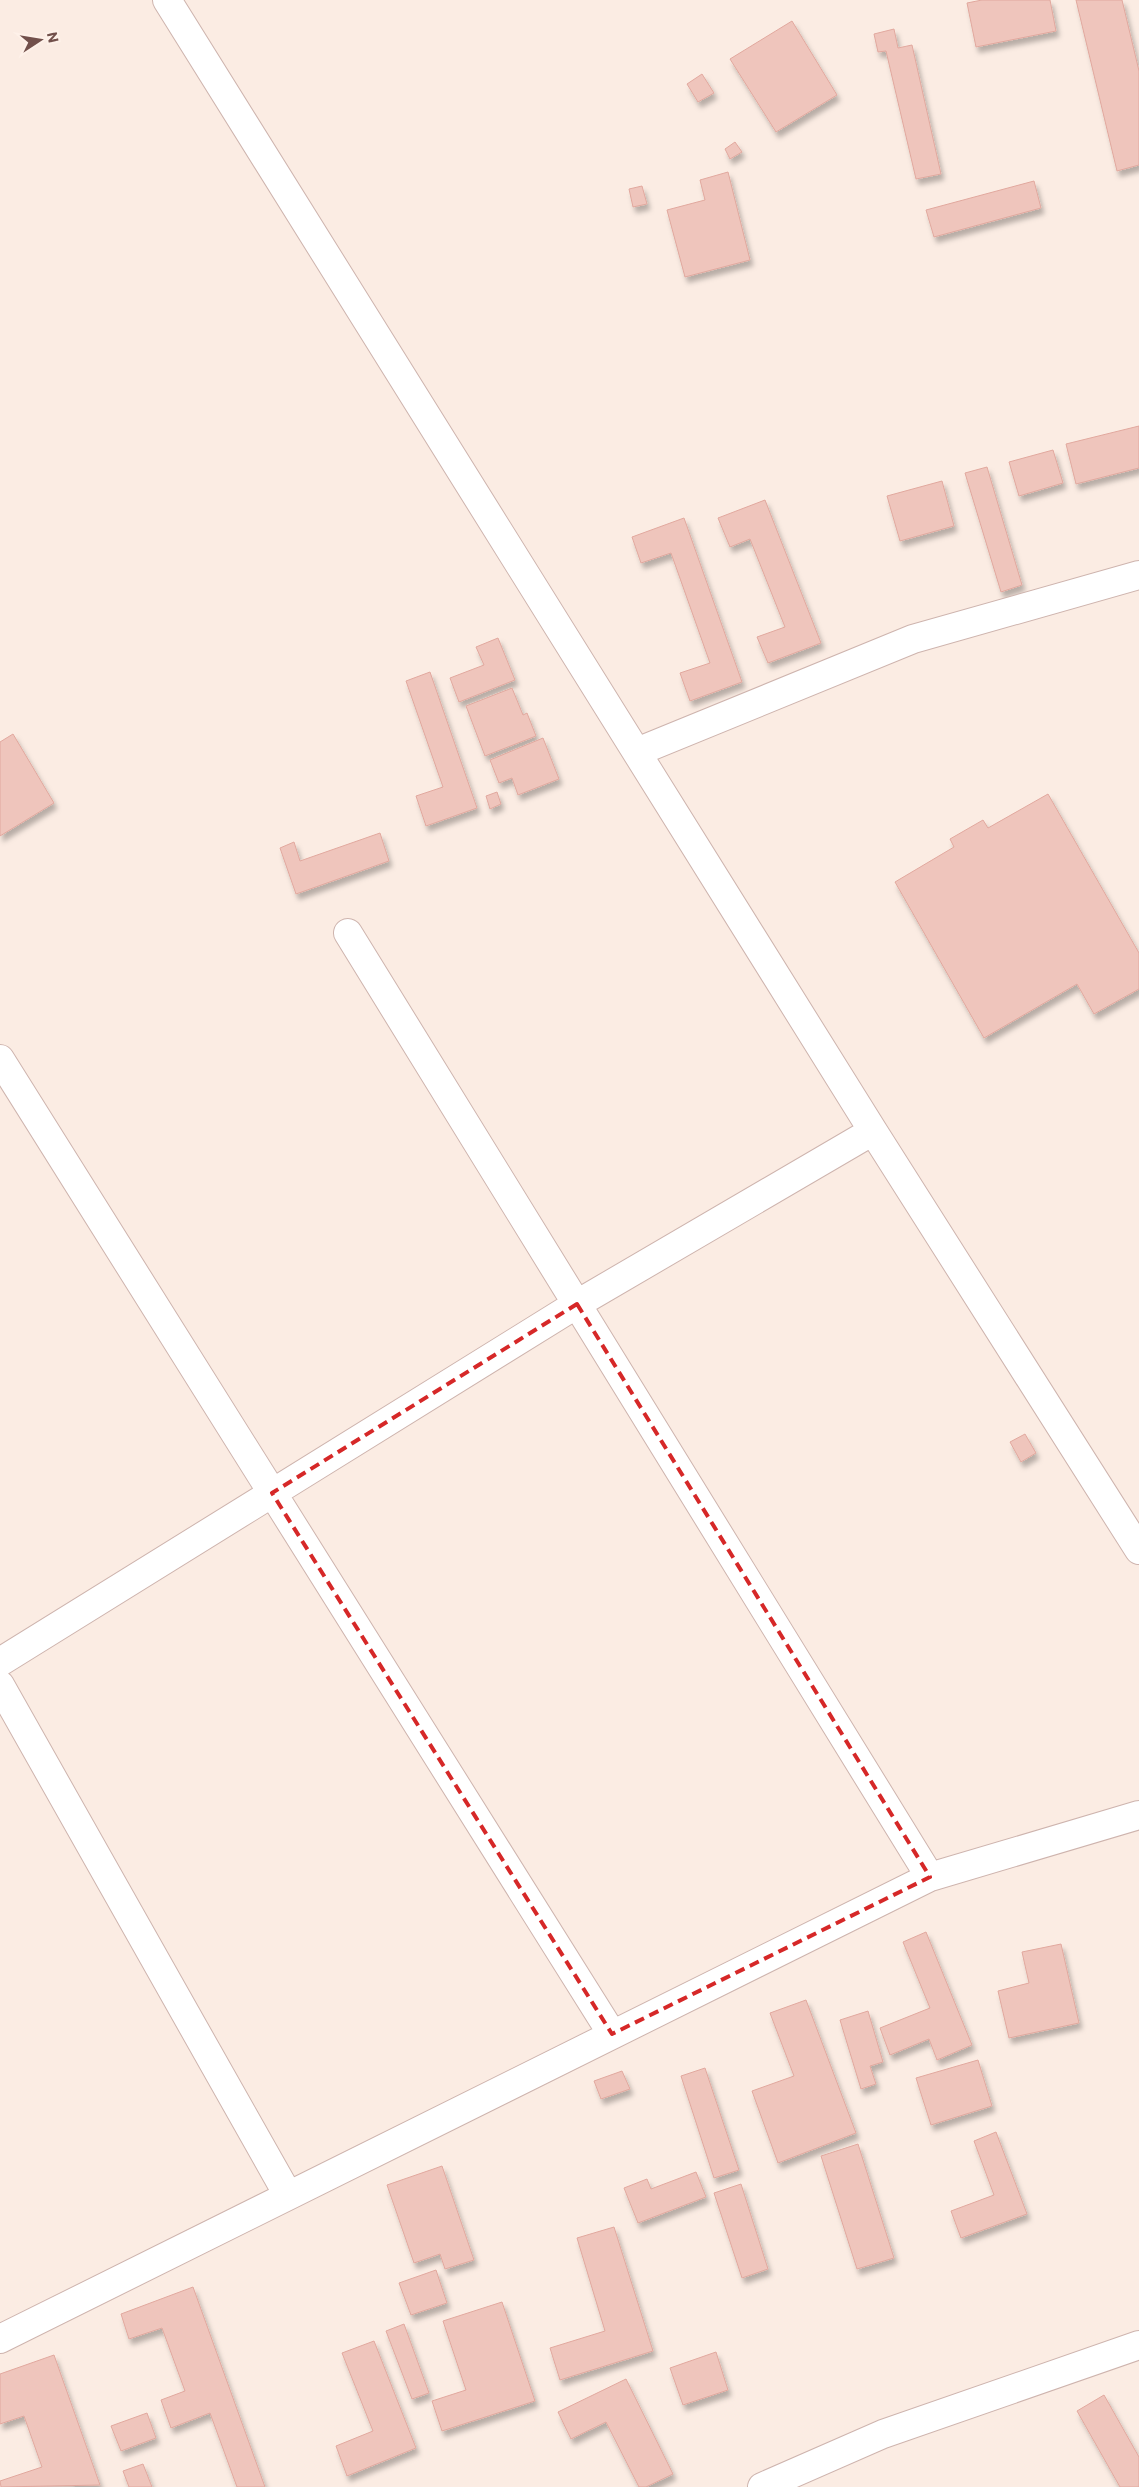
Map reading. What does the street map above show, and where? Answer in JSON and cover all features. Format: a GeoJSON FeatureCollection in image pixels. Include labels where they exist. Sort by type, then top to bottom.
{"type":"FeatureCollection","features":[{"type":"Feature","properties":{"kind":"street"},"geometry":{"type":"LineString","coordinates":[[167,0],[873,1131],[1139,1550]]}},
{"type":"Feature","properties":{"kind":"street"},"geometry":{"type":"LineString","coordinates":[[637,752],[913,639],[1139,575]]}},
{"type":"Feature","properties":{"kind":"street"},"geometry":{"type":"LineString","coordinates":[[348,933],[930,1877]]}},
{"type":"Feature","properties":{"kind":"street"},"geometry":{"type":"LineString","coordinates":[[0,1059],[612,2034]]}},
{"type":"Feature","properties":{"kind":"street"},"geometry":{"type":"LineString","coordinates":[[0,1662],[577,1304],[873,1131]]}},
{"type":"Feature","properties":{"kind":"street"},"geometry":{"type":"LineString","coordinates":[[0,1685],[288,2195]]}},
{"type":"Feature","properties":{"kind":"street"},"geometry":{"type":"LineString","coordinates":[[0,2339],[930,1877],[1139,1816]]}},
{"type":"Feature","properties":{"kind":"street"},"geometry":{"type":"LineString","coordinates":[[762,2487],[883,2434],[1139,2345]]}},
{"type":"Feature","properties":{"kind":"highlighted area"},"geometry":{"type":"Polygon","coordinates":[[[577,1304],[930,1877],[612,2034],[272,1493],[577,1304]]]}},
{"type":"Feature","properties":{"kind":"building"},"geometry":{"type":"Polygon","coordinates":[[[982,0],[1050,0],[1056,31],[976,47],[967,3],[982,0]]]}},
{"type":"Feature","properties":{"kind":"building"},"geometry":{"type":"Polygon","coordinates":[[[1076,0],[1122,0],[1139,71],[1139,165],[1117,171],[1076,0]]]}},
{"type":"Feature","properties":{"kind":"building"},"geometry":{"type":"Polygon","coordinates":[[[792,21],[837,95],[776,132],[730,59],[792,21]]]}},
{"type":"Feature","properties":{"kind":"building"},"geometry":{"type":"Polygon","coordinates":[[[894,29],[898,48],[912,45],[941,174],[916,179],[886,51],[878,52],[874,34],[894,29]]]}},
{"type":"Feature","properties":{"kind":"building"},"geometry":{"type":"Polygon","coordinates":[[[702,74],[714,93],[698,102],[687,84],[702,74]]]}},
{"type":"Feature","properties":{"kind":"building"},"geometry":{"type":"Polygon","coordinates":[[[735,142],[742,152],[730,159],[725,149],[735,142]]]}},
{"type":"Feature","properties":{"kind":"building"},"geometry":{"type":"Polygon","coordinates":[[[728,172],[750,260],[685,277],[667,210],[705,200],[700,180],[728,172]]]}},
{"type":"Feature","properties":{"kind":"building"},"geometry":{"type":"Polygon","coordinates":[[[1034,181],[1041,208],[934,237],[926,210],[1034,181]]]}},
{"type":"Feature","properties":{"kind":"building"},"geometry":{"type":"Polygon","coordinates":[[[642,186],[647,204],[633,207],[629,189],[642,186]]]}},
{"type":"Feature","properties":{"kind":"building"},"geometry":{"type":"Polygon","coordinates":[[[1139,426],[1139,468],[1076,484],[1066,444],[1139,426]]]}},
{"type":"Feature","properties":{"kind":"building"},"geometry":{"type":"Polygon","coordinates":[[[1053,450],[1063,483],[1019,496],[1009,462],[1053,450]]]}},
{"type":"Feature","properties":{"kind":"building"},"geometry":{"type":"Polygon","coordinates":[[[987,467],[1022,585],[1001,592],[965,473],[987,467]]]}},
{"type":"Feature","properties":{"kind":"building"},"geometry":{"type":"Polygon","coordinates":[[[942,481],[954,526],[900,541],[887,496],[942,481]]]}},
{"type":"Feature","properties":{"kind":"building"},"geometry":{"type":"Polygon","coordinates":[[[765,500],[821,643],[768,663],[757,637],[785,627],[750,539],[730,547],[718,518],[765,500]]]}},
{"type":"Feature","properties":{"kind":"building"},"geometry":{"type":"Polygon","coordinates":[[[684,518],[742,682],[690,701],[680,673],[710,663],[671,553],[641,563],[632,537],[684,518]]]}},
{"type":"Feature","properties":{"kind":"building"},"geometry":{"type":"Polygon","coordinates":[[[498,638],[515,680],[459,702],[450,678],[484,665],[476,647],[498,638]]]}},
{"type":"Feature","properties":{"kind":"building"},"geometry":{"type":"Polygon","coordinates":[[[430,672],[477,808],[426,826],[416,796],[443,787],[406,681],[430,672]]]}},
{"type":"Feature","properties":{"kind":"building"},"geometry":{"type":"Polygon","coordinates":[[[512,688],[523,715],[527,713],[536,736],[485,756],[466,706],[512,688]]]}},
{"type":"Feature","properties":{"kind":"building"},"geometry":{"type":"Polygon","coordinates":[[[13,734],[54,803],[0,836],[0,742],[13,734]]]}},
{"type":"Feature","properties":{"kind":"building"},"geometry":{"type":"Polygon","coordinates":[[[543,738],[559,779],[518,795],[512,778],[499,783],[490,760],[543,738]]]}},
{"type":"Feature","properties":{"kind":"building"},"geometry":{"type":"Polygon","coordinates":[[[497,792],[501,804],[490,809],[486,796],[497,792]]]}},
{"type":"Feature","properties":{"kind":"building"},"geometry":{"type":"Polygon","coordinates":[[[1048,794],[1139,953],[1139,989],[1094,1014],[1077,984],[984,1038],[895,882],[954,847],[950,839],[983,820],[988,828],[1048,794]]]}},
{"type":"Feature","properties":{"kind":"building"},"geometry":{"type":"Polygon","coordinates":[[[380,833],[389,861],[296,894],[280,848],[294,842],[300,861],[380,833]]]}},
{"type":"Feature","properties":{"kind":"building"},"geometry":{"type":"Polygon","coordinates":[[[1025,1434],[1036,1453],[1021,1462],[1010,1442],[1025,1434]]]}},
{"type":"Feature","properties":{"kind":"building"},"geometry":{"type":"Polygon","coordinates":[[[926,1932],[972,2045],[937,2060],[929,2039],[890,2055],[880,2028],[930,2008],[903,1942],[926,1932]]]}},
{"type":"Feature","properties":{"kind":"building"},"geometry":{"type":"Polygon","coordinates":[[[1061,1944],[1079,2023],[1009,2038],[998,1991],[1029,1983],[1022,1952],[1061,1944]]]}},
{"type":"Feature","properties":{"kind":"building"},"geometry":{"type":"Polygon","coordinates":[[[806,2000],[856,2133],[778,2163],[752,2091],[794,2076],[770,2013],[806,2000]]]}},
{"type":"Feature","properties":{"kind":"building"},"geometry":{"type":"Polygon","coordinates":[[[868,2011],[883,2062],[870,2066],[876,2084],[861,2089],[840,2020],[868,2011]]]}},
{"type":"Feature","properties":{"kind":"building"},"geometry":{"type":"Polygon","coordinates":[[[978,2060],[992,2106],[931,2125],[916,2078],[978,2060]]]}},
{"type":"Feature","properties":{"kind":"building"},"geometry":{"type":"Polygon","coordinates":[[[705,2068],[739,2170],[714,2178],[681,2076],[705,2068]]]}},
{"type":"Feature","properties":{"kind":"building"},"geometry":{"type":"Polygon","coordinates":[[[622,2071],[630,2089],[601,2099],[594,2081],[622,2071]]]}},
{"type":"Feature","properties":{"kind":"building"},"geometry":{"type":"Polygon","coordinates":[[[996,2132],[1027,2214],[961,2238],[951,2211],[994,2195],[974,2141],[996,2132]]]}},
{"type":"Feature","properties":{"kind":"building"},"geometry":{"type":"Polygon","coordinates":[[[858,2144],[894,2258],[857,2269],[821,2156],[858,2144]]]}},
{"type":"Feature","properties":{"kind":"building"},"geometry":{"type":"Polygon","coordinates":[[[442,2166],[474,2260],[445,2269],[440,2254],[414,2263],[387,2185],[442,2166]]]}},
{"type":"Feature","properties":{"kind":"building"},"geometry":{"type":"Polygon","coordinates":[[[696,2172],[706,2197],[638,2223],[624,2188],[647,2179],[651,2189],[696,2172]]]}},
{"type":"Feature","properties":{"kind":"building"},"geometry":{"type":"Polygon","coordinates":[[[741,2184],[768,2269],[742,2278],[714,2193],[741,2184]]]}},
{"type":"Feature","properties":{"kind":"building"},"geometry":{"type":"Polygon","coordinates":[[[614,2227],[653,2351],[560,2380],[550,2348],[605,2331],[577,2238],[614,2227]]]}},
{"type":"Feature","properties":{"kind":"building"},"geometry":{"type":"Polygon","coordinates":[[[436,2270],[447,2303],[411,2315],[399,2283],[436,2270]]]}},
{"type":"Feature","properties":{"kind":"building"},"geometry":{"type":"Polygon","coordinates":[[[193,2287],[265,2487],[237,2487],[210,2413],[171,2428],[161,2400],[185,2391],[162,2328],[129,2339],[121,2314],[193,2287]]]}},
{"type":"Feature","properties":{"kind":"building"},"geometry":{"type":"Polygon","coordinates":[[[502,2302],[535,2401],[442,2431],[432,2401],[466,2390],[443,2321],[502,2302]]]}},
{"type":"Feature","properties":{"kind":"building"},"geometry":{"type":"Polygon","coordinates":[[[404,2324],[429,2393],[412,2399],[386,2331],[404,2324]]]}},
{"type":"Feature","properties":{"kind":"building"},"geometry":{"type":"Polygon","coordinates":[[[374,2341],[416,2448],[347,2476],[336,2446],[373,2431],[342,2353],[374,2341]]]}},
{"type":"Feature","properties":{"kind":"building"},"geometry":{"type":"Polygon","coordinates":[[[716,2352],[728,2390],[683,2405],[670,2368],[716,2352]]]}},
{"type":"Feature","properties":{"kind":"building"},"geometry":{"type":"Polygon","coordinates":[[[54,2355],[100,2485],[1,2487],[0,2481],[42,2467],[24,2416],[0,2424],[0,2374],[54,2355]]]}},
{"type":"Feature","properties":{"kind":"building"},"geometry":{"type":"Polygon","coordinates":[[[626,2379],[673,2474],[646,2487],[639,2487],[606,2422],[571,2439],[558,2412],[626,2379]]]}},
{"type":"Feature","properties":{"kind":"building"},"geometry":{"type":"Polygon","coordinates":[[[1104,2395],[1139,2457],[1139,2487],[1120,2487],[1077,2411],[1104,2395]]]}},
{"type":"Feature","properties":{"kind":"building"},"geometry":{"type":"Polygon","coordinates":[[[147,2413],[156,2438],[121,2451],[111,2426],[147,2413]]]}},
{"type":"Feature","properties":{"kind":"building"},"geometry":{"type":"Polygon","coordinates":[[[143,2464],[152,2487],[129,2487],[123,2471],[143,2464]]]}}]}
